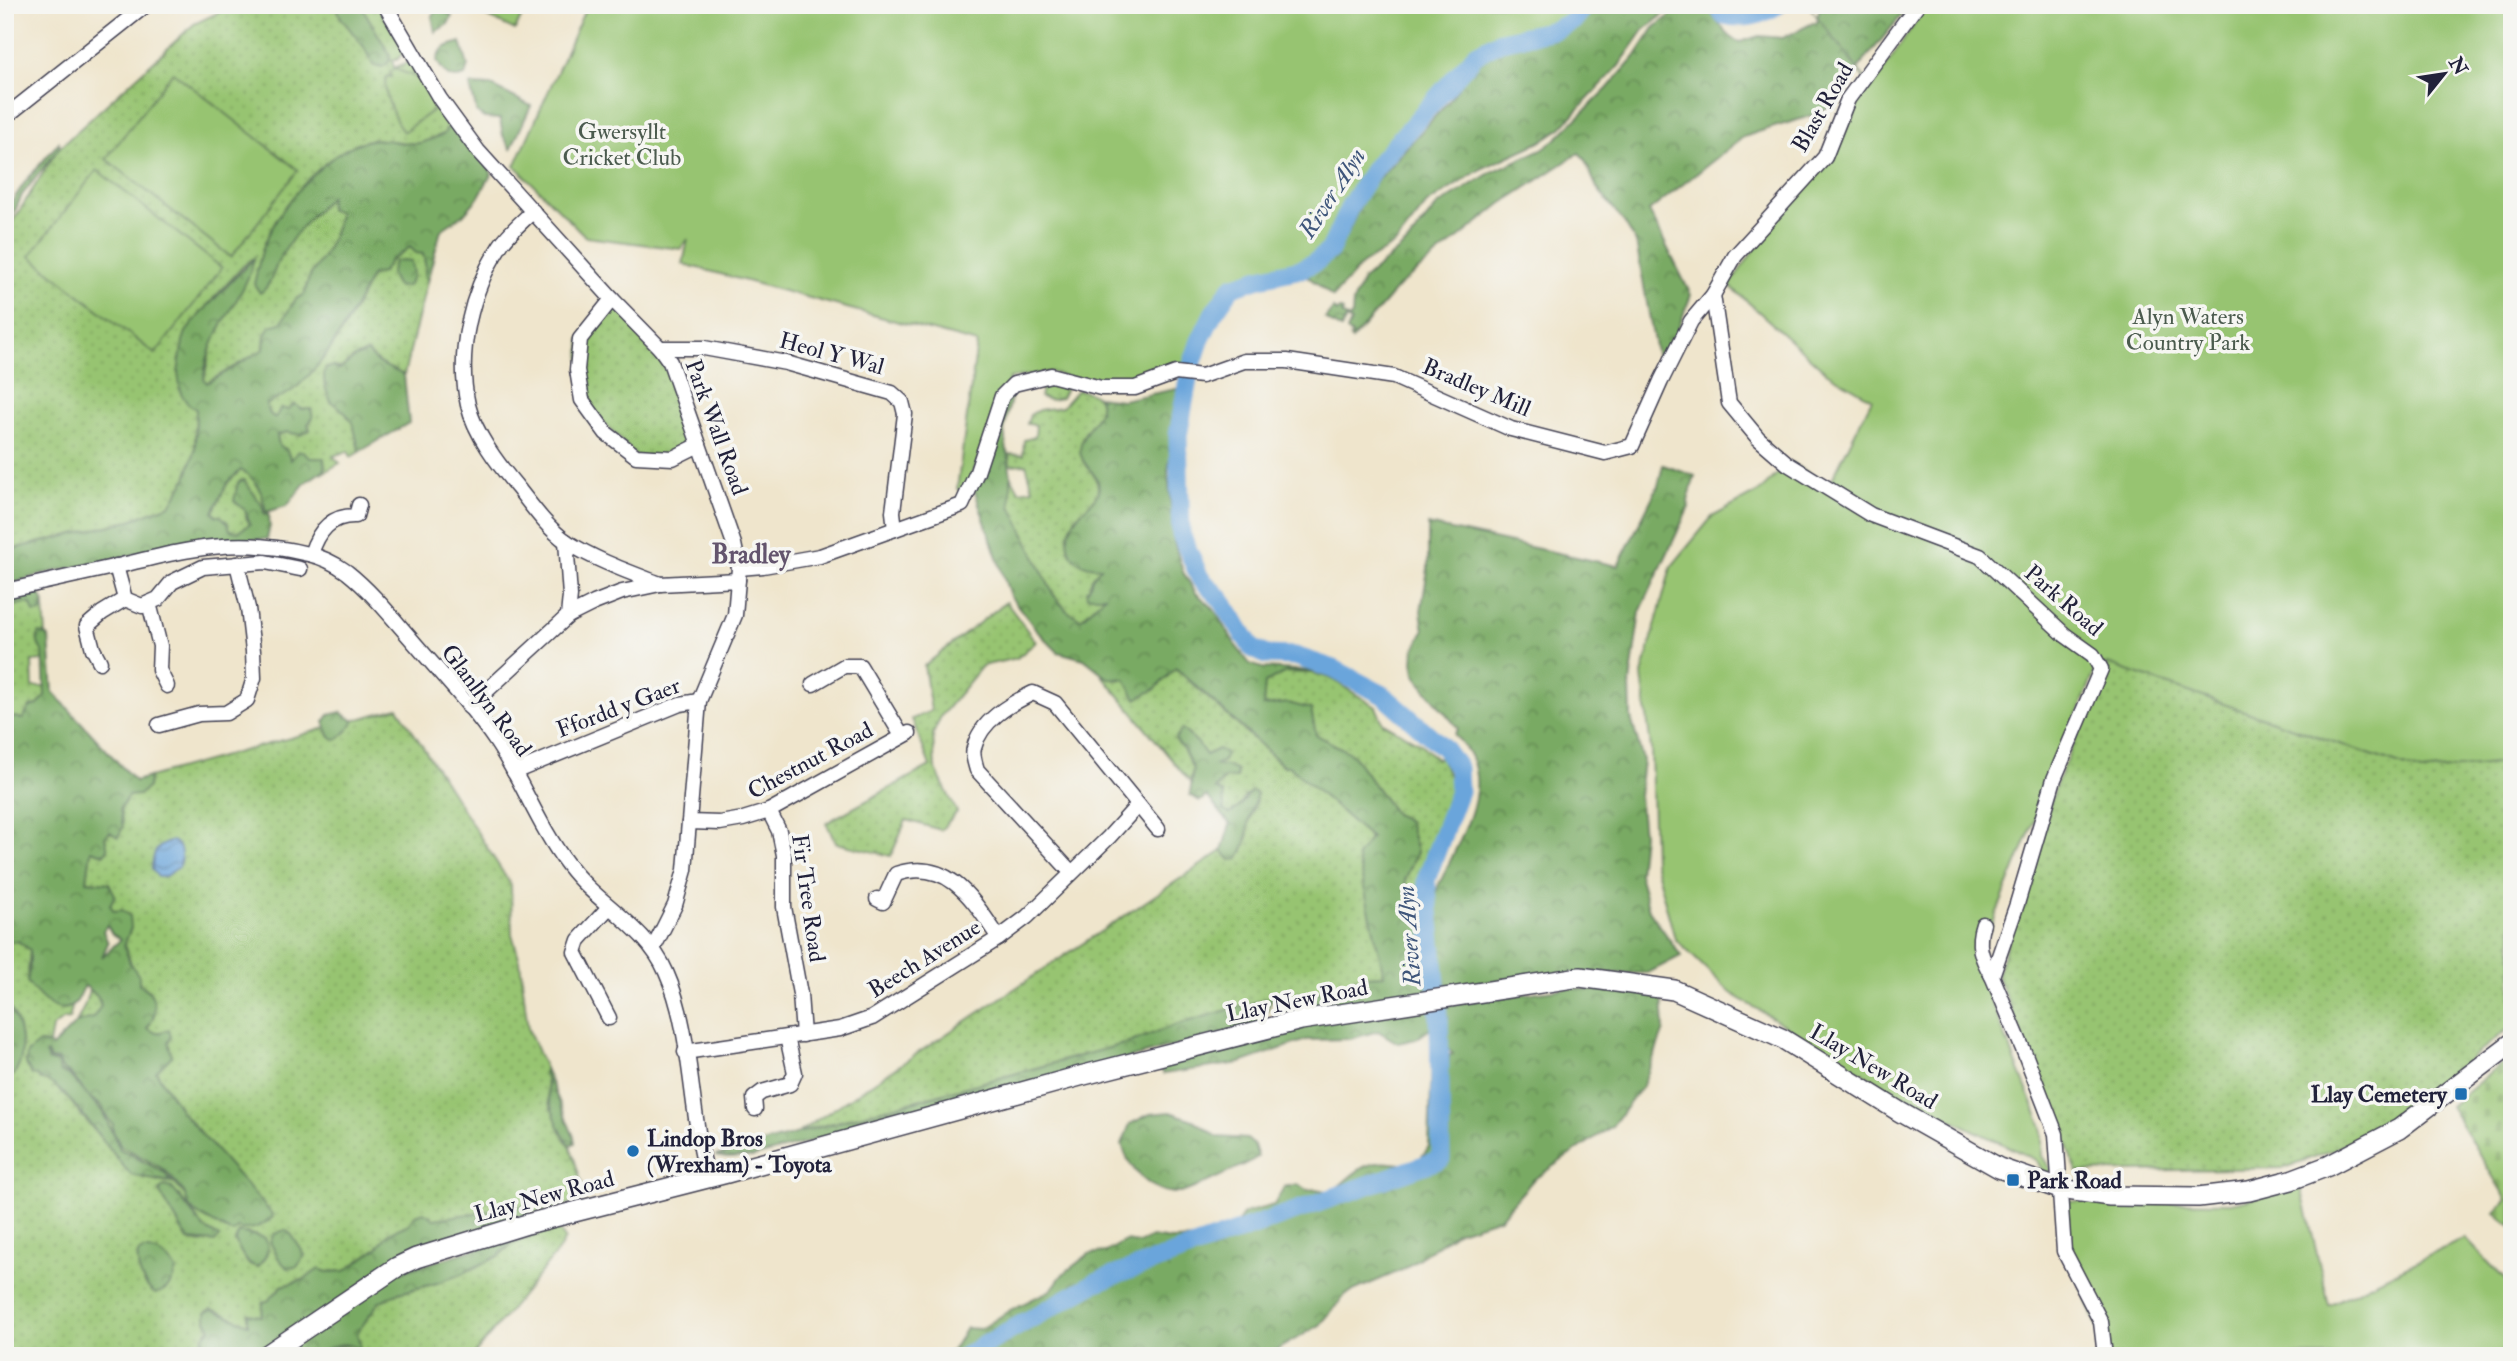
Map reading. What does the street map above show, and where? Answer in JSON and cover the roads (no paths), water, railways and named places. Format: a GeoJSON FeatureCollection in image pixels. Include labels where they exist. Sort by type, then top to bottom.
{"type":"FeatureCollection","features":[{"type":"Feature","properties":{"kind":"main road","name":"Llay New Road"},"geometry":{"type":"LineString","coordinates":[[265,1356],[397,1267],[416,1258],[527,1224],[708,1178],[1080,1076],[1301,1020],[1580,977],[1674,990],[1783,1039],[1900,1112],[1999,1168],[2060,1189],[2110,1196],[2198,1197],[2249,1191],[2291,1180],[2328,1166],[2399,1129],[2512,1043]]}},
{"type":"Feature","properties":{"kind":"street"},"geometry":{"type":"LineString","coordinates":[[8,110],[146,5]]}},
{"type":"Feature","properties":{"kind":"street","name":"Park Wall Road"},"geometry":{"type":"LineString","coordinates":[[385,5],[457,124],[478,151],[670,362],[734,544],[738,574],[734,615],[699,701],[681,887],[667,924],[653,949]]}},
{"type":"Feature","properties":{"kind":"street","name":"Blast Road"},"geometry":{"type":"LineString","coordinates":[[1713,295],[1735,256],[1825,157],[1848,99],[1917,5]]}},
{"type":"Feature","properties":{"kind":"street"},"geometry":{"type":"LineString","coordinates":[[533,211],[501,245],[480,285],[467,327],[463,366],[468,406],[484,441],[523,494],[566,541],[608,563],[660,584]]}},
{"type":"Feature","properties":{"kind":"street","name":"Bradley Mill"},"geometry":{"type":"LineString","coordinates":[[895,529],[962,505],[977,472],[1002,396],[1014,384],[1051,374],[1101,388],[1135,388],[1177,373],[1202,376],[1244,362],[1287,361],[1394,377],[1511,429],[1605,453],[1632,446],[1691,321],[1713,295]]}},
{"type":"Feature","properties":{"kind":"street","name":"Park Road"},"geometry":{"type":"LineString","coordinates":[[1713,295],[1729,403],[1758,438],[1788,464],[1871,515],[1980,556],[2065,635],[2093,655],[2101,669],[2054,779],[2017,904],[1992,976]]}},
{"type":"Feature","properties":{"kind":"street"},"geometry":{"type":"LineString","coordinates":[[612,299],[580,339],[577,370],[582,400],[606,433],[636,456],[673,458],[699,445]]}},
{"type":"Feature","properties":{"kind":"street","name":"Heol Y Wal"},"geometry":{"type":"LineString","coordinates":[[660,348],[704,348],[786,363],[892,393],[901,402],[905,414],[892,512],[895,529]]}},
{"type":"Feature","properties":{"kind":"street"},"geometry":{"type":"LineString","coordinates":[[311,554],[316,537],[329,523],[338,518],[358,514]]}},
{"type":"Feature","properties":{"kind":"street"},"geometry":{"type":"LineString","coordinates":[[469,707],[568,616],[622,592],[738,574],[763,566],[820,556],[895,529]]}},
{"type":"Feature","properties":{"kind":"street"},"geometry":{"type":"LineString","coordinates":[[566,541],[570,596],[568,616]]}},
{"type":"Feature","properties":{"kind":"street","name":"Glanllyn Road"},"geometry":{"type":"LineString","coordinates":[[5,591],[198,547],[234,544],[268,545],[311,554],[335,564],[362,585],[497,743],[551,842],[569,868],[653,949],[674,989],[700,1151],[708,1178]]}},
{"type":"Feature","properties":{"kind":"street"},"geometry":{"type":"LineString","coordinates":[[125,599],[142,606],[158,600],[172,582],[203,567],[265,562],[300,569]]}},
{"type":"Feature","properties":{"kind":"street"},"geometry":{"type":"LineString","coordinates":[[159,725],[199,714],[226,713],[247,701],[254,678],[253,650],[248,608],[237,564]]}},
{"type":"Feature","properties":{"kind":"street"},"geometry":{"type":"LineString","coordinates":[[116,566],[125,599]]}},
{"type":"Feature","properties":{"kind":"street"},"geometry":{"type":"LineString","coordinates":[[100,662],[93,649],[87,626],[125,599]]}},
{"type":"Feature","properties":{"kind":"street"},"geometry":{"type":"LineString","coordinates":[[149,603],[160,646],[159,670],[167,686]]}},
{"type":"Feature","properties":{"kind":"street","name":"Chestnut Road"},"geometry":{"type":"LineString","coordinates":[[689,822],[719,823],[769,811],[905,735],[860,666],[844,666],[817,684]]}},
{"type":"Feature","properties":{"kind":"street"},"geometry":{"type":"LineString","coordinates":[[1071,872],[977,770],[973,750],[982,730],[1010,704],[1033,694],[1055,703],[1158,829]]}},
{"type":"Feature","properties":{"kind":"street","name":"Ffordd y Gaer"},"geometry":{"type":"LineString","coordinates":[[514,772],[680,704],[699,701]]}},
{"type":"Feature","properties":{"kind":"street","name":"Beech Avenue"},"geometry":{"type":"LineString","coordinates":[[685,1052],[840,1029],[872,1018],[999,938],[1027,917],[1138,805]]}},
{"type":"Feature","properties":{"kind":"street","name":"Fir Tree Road"},"geometry":{"type":"LineString","coordinates":[[769,811],[779,831],[784,855],[784,906],[800,994],[803,1035]]}},
{"type":"Feature","properties":{"kind":"street"},"geometry":{"type":"LineString","coordinates":[[884,902],[896,874],[915,868],[952,880],[975,903],[999,938]]}},
{"type":"Feature","properties":{"kind":"street"},"geometry":{"type":"LineString","coordinates":[[609,907],[579,940],[575,952],[609,1018]]}},
{"type":"Feature","properties":{"kind":"street"},"geometry":{"type":"LineString","coordinates":[[1983,924],[1979,937],[1981,959],[1992,976],[2056,1134],[2064,1251],[2101,1322],[2105,1356]]}},
{"type":"Feature","properties":{"kind":"street"},"geometry":{"type":"LineString","coordinates":[[755,1109],[754,1098],[762,1092],[790,1084],[795,1073],[787,1037]]}},
{"type":"Feature","properties":{"kind":"water"},"geometry":{"type":"Polygon","coordinates":[[[172,841],[181,852],[179,867],[164,877],[158,877],[152,869],[154,854],[162,845],[172,841]]]}},
{"type":"Feature","properties":{"kind":"waterway","name":"River Alyn"},"geometry":{"type":"LineString","coordinates":[[965,1356],[1096,1282],[1441,1159],[1439,1016],[1426,880],[1459,791],[1458,768],[1444,748],[1383,695],[1334,669],[1295,656],[1266,655],[1252,648],[1221,599],[1200,578],[1181,534],[1178,436],[1189,374],[1200,341],[1213,314],[1232,287],[1301,269],[1317,261],[1330,250],[1351,204],[1374,168],[1476,54],[1501,41],[1554,30],[1573,21],[1586,5]]}},
{"type":"Feature","properties":{"kind":"waterway","name":"River Alyn"},"geometry":{"type":"LineString","coordinates":[[1717,5],[1724,15],[1739,17],[1758,14],[1778,5]]}},
{"type":"Feature","properties":{"kind":"place","name":"Llay Cemetery"},"geometry":{"type":"Point","coordinates":[2461,1094]}},
{"type":"Feature","properties":{"kind":"place","name":"Lindop Bros (Wrexham) - Toyota"},"geometry":{"type":"Point","coordinates":[633,1151]}},
{"type":"Feature","properties":{"kind":"place","name":"Park Road"},"geometry":{"type":"Point","coordinates":[2013,1180]}},
{"type":"Feature","properties":{"kind":"district","name":"Bradley"},"geometry":{"type":"Point","coordinates":[751,554]}},
{"type":"Feature","properties":{"kind":"park label","name":"Gwersyllt Cricket Club"},"geometry":{"type":"Point","coordinates":[622,144]}},
{"type":"Feature","properties":{"kind":"park label","name":"Alyn Waters Country Park"},"geometry":{"type":"Point","coordinates":[2188,329]}}]}
